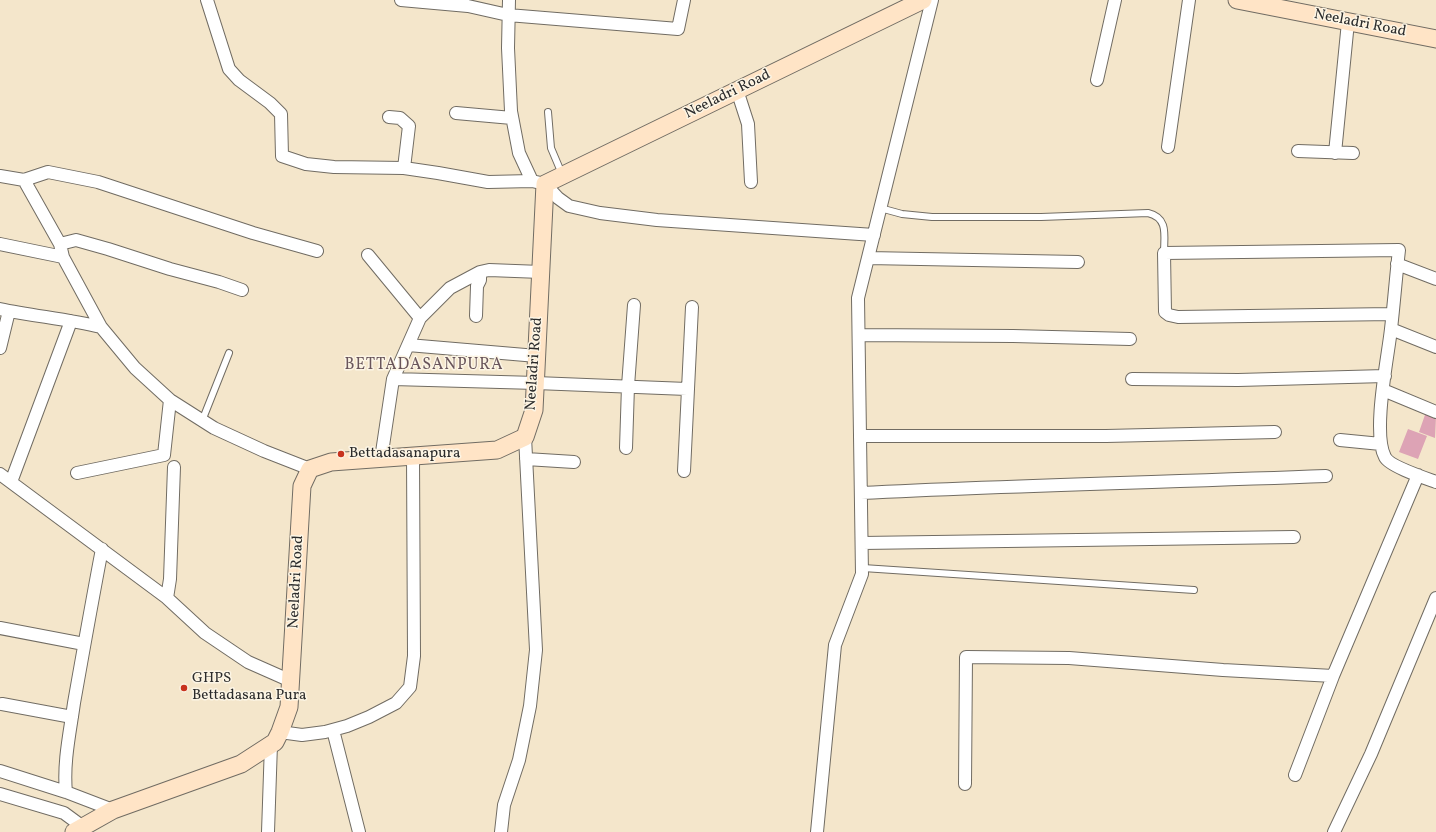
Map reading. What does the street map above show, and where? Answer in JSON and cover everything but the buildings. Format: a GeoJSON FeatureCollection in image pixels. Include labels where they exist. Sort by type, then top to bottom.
{"type":"FeatureCollection","features":[{"type":"Feature","properties":{"kind":"main road","name":"Neeladri Road"},"geometry":{"type":"LineString","coordinates":[[525,437],[534,410],[536,382],[541,272],[538,182],[562,175],[923,0]]}},
{"type":"Feature","properties":{"kind":"main road","name":"Neeladri Road"},"geometry":{"type":"LineString","coordinates":[[1237,0],[1284,5],[1348,22],[1436,40]]}},
{"type":"Feature","properties":{"kind":"main road"},"geometry":{"type":"LineString","coordinates":[[310,469],[331,462],[497,450],[525,437]]}},
{"type":"Feature","properties":{"kind":"main road","name":"Neeladri Road"},"geometry":{"type":"LineString","coordinates":[[275,738],[289,707],[302,486],[310,469]]}},
{"type":"Feature","properties":{"kind":"main road"},"geometry":{"type":"LineString","coordinates":[[78,830],[113,810],[241,764],[275,738]]}},
{"type":"Feature","properties":{"kind":"street"},"geometry":{"type":"LineString","coordinates":[[207,0],[229,69],[239,80],[270,103],[281,114],[282,156],[306,164],[334,167],[404,168],[438,172],[488,182],[538,182]]}},
{"type":"Feature","properties":{"kind":"street"},"geometry":{"type":"LineString","coordinates":[[401,0],[468,6],[508,15],[678,29],[684,0]]}},
{"type":"Feature","properties":{"kind":"street"},"geometry":{"type":"LineString","coordinates":[[508,0],[508,48],[512,118],[519,153],[538,182],[569,206],[600,213],[657,220],[874,235]]}},
{"type":"Feature","properties":{"kind":"street"},"geometry":{"type":"LineString","coordinates":[[817,832],[835,645],[863,568],[858,298],[932,0]]}},
{"type":"Feature","properties":{"kind":"street"},"geometry":{"type":"LineString","coordinates":[[1097,80],[1115,0]]}},
{"type":"Feature","properties":{"kind":"street"},"geometry":{"type":"LineString","coordinates":[[1168,148],[1189,0]]}},
{"type":"Feature","properties":{"kind":"street"},"geometry":{"type":"LineString","coordinates":[[1335,152],[1348,22]]}},
{"type":"Feature","properties":{"kind":"street"},"geometry":{"type":"LineString","coordinates":[[737,90],[748,124],[751,182]]}},
{"type":"Feature","properties":{"kind":"street"},"geometry":{"type":"LineString","coordinates":[[456,113],[512,118]]}},
{"type":"Feature","properties":{"kind":"street"},"geometry":{"type":"LineString","coordinates":[[389,117],[400,118],[409,126],[404,168]]}},
{"type":"Feature","properties":{"kind":"street"},"geometry":{"type":"LineString","coordinates":[[1298,151],[1353,153]]}},
{"type":"Feature","properties":{"kind":"street"},"geometry":{"type":"LineString","coordinates":[[0,176],[24,180],[48,172],[98,182],[253,233],[317,251]]}},
{"type":"Feature","properties":{"kind":"street"},"geometry":{"type":"LineString","coordinates":[[24,180],[60,244],[63,257],[101,327],[135,368],[170,400],[214,428],[264,451],[310,469]]}},
{"type":"Feature","properties":{"kind":"street"},"geometry":{"type":"LineString","coordinates":[[60,244],[76,240],[242,290]]}},
{"type":"Feature","properties":{"kind":"street"},"geometry":{"type":"LineString","coordinates":[[0,244],[63,257]]}},
{"type":"Feature","properties":{"kind":"street"},"geometry":{"type":"LineString","coordinates":[[1392,314],[1178,317],[1169,315],[1165,312],[1164,253],[1399,250],[1391,329],[1380,417],[1381,444],[1385,458],[1398,467],[1436,482]]}},
{"type":"Feature","properties":{"kind":"street"},"geometry":{"type":"LineString","coordinates":[[368,255],[420,318]]}},
{"type":"Feature","properties":{"kind":"street"},"geometry":{"type":"LineString","coordinates":[[868,258],[1078,262]]}},
{"type":"Feature","properties":{"kind":"street"},"geometry":{"type":"LineString","coordinates":[[1397,264],[1436,279]]}},
{"type":"Feature","properties":{"kind":"street"},"geometry":{"type":"LineString","coordinates":[[381,459],[393,379],[420,318],[450,288],[480,272],[497,270],[541,272]]}},
{"type":"Feature","properties":{"kind":"street"},"geometry":{"type":"LineString","coordinates":[[476,316],[477,286],[480,280],[480,272]]}},
{"type":"Feature","properties":{"kind":"street"},"geometry":{"type":"LineString","coordinates":[[626,448],[628,386],[634,305]]}},
{"type":"Feature","properties":{"kind":"street"},"geometry":{"type":"LineString","coordinates":[[684,471],[692,307]]}},
{"type":"Feature","properties":{"kind":"street"},"geometry":{"type":"LineString","coordinates":[[0,348],[4,310],[101,327]]}},
{"type":"Feature","properties":{"kind":"street"},"geometry":{"type":"LineString","coordinates":[[11,482],[71,321]]}},
{"type":"Feature","properties":{"kind":"street"},"geometry":{"type":"LineString","coordinates":[[1391,329],[1436,347]]}},
{"type":"Feature","properties":{"kind":"street"},"geometry":{"type":"LineString","coordinates":[[859,335],[1130,338]]}},
{"type":"Feature","properties":{"kind":"street"},"geometry":{"type":"LineString","coordinates":[[408,345],[537,356]]}},
{"type":"Feature","properties":{"kind":"street"},"geometry":{"type":"LineString","coordinates":[[1132,379],[1238,380],[1385,376]]}},
{"type":"Feature","properties":{"kind":"street"},"geometry":{"type":"LineString","coordinates":[[393,379],[536,382],[687,390]]}},
{"type":"Feature","properties":{"kind":"street"},"geometry":{"type":"LineString","coordinates":[[1383,390],[1436,412]]}},
{"type":"Feature","properties":{"kind":"street"},"geometry":{"type":"LineString","coordinates":[[77,473],[164,455],[170,400]]}},
{"type":"Feature","properties":{"kind":"street"},"geometry":{"type":"LineString","coordinates":[[860,436],[1106,436],[1275,432]]}},
{"type":"Feature","properties":{"kind":"street"},"geometry":{"type":"LineString","coordinates":[[501,832],[504,805],[519,760],[530,706],[536,650],[525,437]]}},
{"type":"Feature","properties":{"kind":"street"},"geometry":{"type":"LineString","coordinates":[[1340,440],[1381,444]]}},
{"type":"Feature","properties":{"kind":"street"},"geometry":{"type":"LineString","coordinates":[[268,832],[275,738],[333,730],[347,726],[369,717],[396,703],[410,687],[414,656],[413,456]]}},
{"type":"Feature","properties":{"kind":"street"},"geometry":{"type":"LineString","coordinates":[[526,459],[574,462]]}},
{"type":"Feature","properties":{"kind":"street"},"geometry":{"type":"LineString","coordinates":[[167,598],[170,579],[174,467]]}},
{"type":"Feature","properties":{"kind":"street"},"geometry":{"type":"LineString","coordinates":[[0,474],[167,598],[205,633],[248,662],[291,681]]}},
{"type":"Feature","properties":{"kind":"street"},"geometry":{"type":"LineString","coordinates":[[1295,775],[1333,676],[1418,475]]}},
{"type":"Feature","properties":{"kind":"street"},"geometry":{"type":"LineString","coordinates":[[861,493],[956,488],[1120,484],[1326,476]]}},
{"type":"Feature","properties":{"kind":"street"},"geometry":{"type":"LineString","coordinates":[[862,543],[1294,537]]}},
{"type":"Feature","properties":{"kind":"street"},"geometry":{"type":"LineString","coordinates":[[66,792],[64,774],[72,717],[102,549]]}},
{"type":"Feature","properties":{"kind":"street"},"geometry":{"type":"LineString","coordinates":[[1334,832],[1371,754],[1436,598]]}},
{"type":"Feature","properties":{"kind":"street"},"geometry":{"type":"LineString","coordinates":[[0,628],[84,644]]}},
{"type":"Feature","properties":{"kind":"street"},"geometry":{"type":"LineString","coordinates":[[965,784],[966,657],[1069,658],[1222,670],[1333,676]]}},
{"type":"Feature","properties":{"kind":"street"},"geometry":{"type":"LineString","coordinates":[[2,704],[72,717]]}},
{"type":"Feature","properties":{"kind":"street"},"geometry":{"type":"LineString","coordinates":[[333,730],[359,832]]}},
{"type":"Feature","properties":{"kind":"street"},"geometry":{"type":"LineString","coordinates":[[0,771],[66,792],[113,810]]}},
{"type":"Feature","properties":{"kind":"street"},"geometry":{"type":"LineString","coordinates":[[0,794],[64,813],[78,830]]}},
{"type":"Feature","properties":{"kind":"lane"},"geometry":{"type":"LineString","coordinates":[[548,112],[551,148],[562,175]]}},
{"type":"Feature","properties":{"kind":"lane"},"geometry":{"type":"LineString","coordinates":[[880,208],[902,214],[932,217],[1041,217],[1148,213],[1156,215],[1162,219],[1164,227],[1164,253]]}},
{"type":"Feature","properties":{"kind":"lane"},"geometry":{"type":"LineString","coordinates":[[202,421],[229,353]]}},
{"type":"Feature","properties":{"kind":"lane"},"geometry":{"type":"LineString","coordinates":[[863,568],[1194,590]]}},
{"type":"Feature","properties":{"kind":"place","name":"Bettadasanapura"},"geometry":{"type":"Point","coordinates":[341,454]}},
{"type":"Feature","properties":{"kind":"place","name":"GHPS Bettadasana Pura"},"geometry":{"type":"Point","coordinates":[184,688]}},
{"type":"Feature","properties":{"kind":"district","name":"BETTADASANPURA"},"geometry":{"type":"Point","coordinates":[424,366]}}]}
